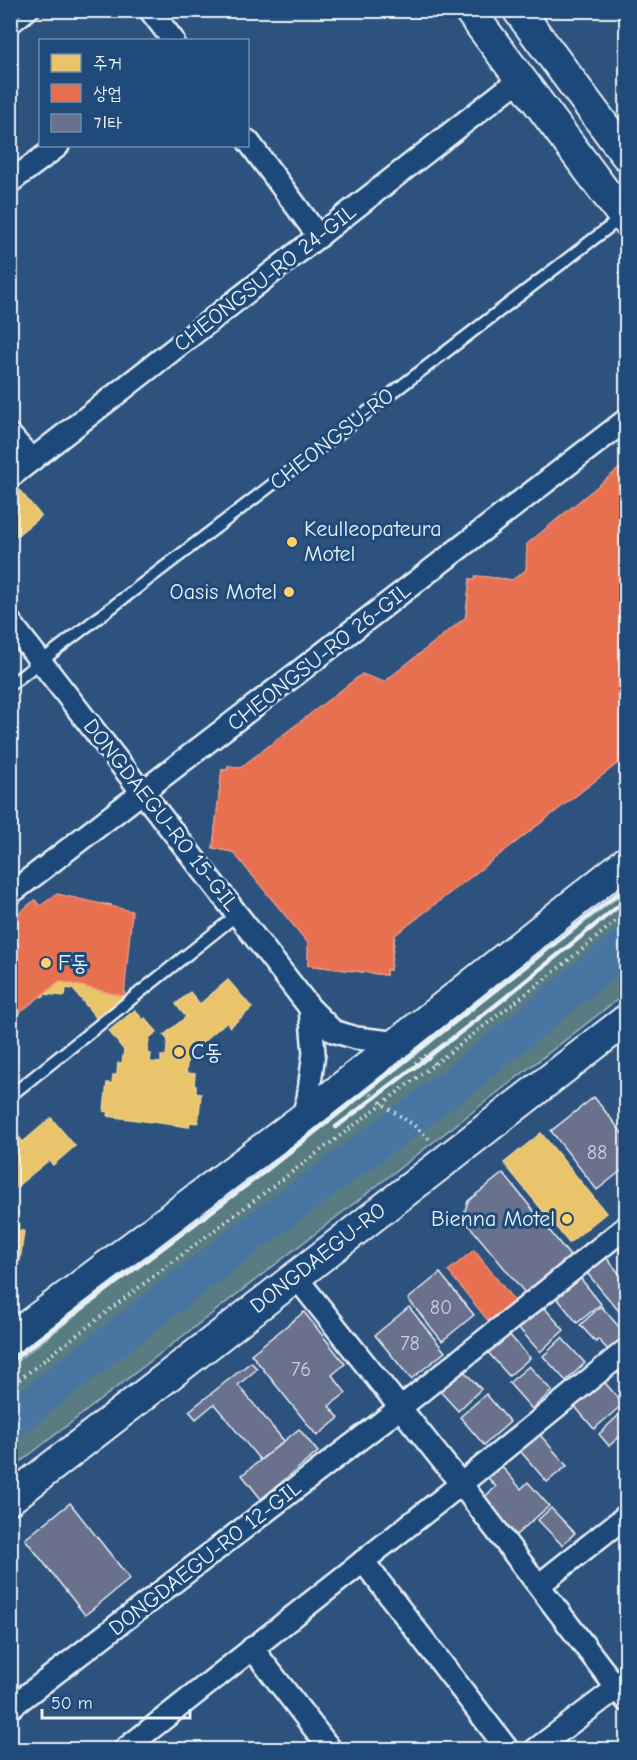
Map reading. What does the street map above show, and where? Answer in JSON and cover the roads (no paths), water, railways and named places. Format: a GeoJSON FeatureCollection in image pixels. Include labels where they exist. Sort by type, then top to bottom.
{"type":"FeatureCollection","features":[{"type":"Feature","properties":{"kind":"main road","name":"CHEONGSU-RO"},"geometry":{"type":"LineString","coordinates":[[469,10],[625,218]]}},
{"type":"Feature","properties":{"kind":"main road"},"geometry":{"type":"LineString","coordinates":[[518,10],[627,155]]}},
{"type":"Feature","properties":{"kind":"main road"},"geometry":{"type":"LineString","coordinates":[[10,1339],[302,1119],[627,862]]}},
{"type":"Feature","properties":{"kind":"main road","name":"DONGDAEGU-RO"},"geometry":{"type":"LineString","coordinates":[[10,1499],[627,1020]]}},
{"type":"Feature","properties":{"kind":"street"},"geometry":{"type":"LineString","coordinates":[[150,10],[172,39]]}},
{"type":"Feature","properties":{"kind":"street","name":"CHEONGSU-RO 24-GIL"},"geometry":{"type":"LineString","coordinates":[[10,477],[520,79]]}},
{"type":"Feature","properties":{"kind":"street"},"geometry":{"type":"LineString","coordinates":[[249,142],[319,237]]}},
{"type":"Feature","properties":{"kind":"street"},"geometry":{"type":"LineString","coordinates":[[10,182],[57,147]]}},
{"type":"Feature","properties":{"kind":"street","name":"CHEONGSU-RO 26-GIL"},"geometry":{"type":"LineString","coordinates":[[10,894],[627,420]]}},
{"type":"Feature","properties":{"kind":"street"},"geometry":{"type":"LineString","coordinates":[[10,435],[32,460]]}},
{"type":"Feature","properties":{"kind":"street","name":"DONGDAEGU-RO 15-GIL"},"geometry":{"type":"LineString","coordinates":[[10,622],[310,1008],[333,1031],[356,1038],[400,1043]]}},
{"type":"Feature","properties":{"kind":"street"},"geometry":{"type":"LineString","coordinates":[[302,1119],[308,1098],[314,1053],[310,1008]]}},
{"type":"Feature","properties":{"kind":"street","name":"DONGDAEGU-RO 12-GIL"},"geometry":{"type":"LineString","coordinates":[[10,1708],[400,1408],[627,1227]]}},
{"type":"Feature","properties":{"kind":"street"},"geometry":{"type":"LineString","coordinates":[[295,1276],[622,1691],[535,1749]]}},
{"type":"Feature","properties":{"kind":"street"},"geometry":{"type":"LineString","coordinates":[[124,1749],[461,1484],[627,1350]]}},
{"type":"Feature","properties":{"kind":"street"},"geometry":{"type":"LineString","coordinates":[[539,1585],[627,1516]]}},
{"type":"Feature","properties":{"kind":"street"},"geometry":{"type":"LineString","coordinates":[[363,1561],[508,1749]]}},
{"type":"Feature","properties":{"kind":"street"},"geometry":{"type":"LineString","coordinates":[[252,1648],[331,1749]]}},
{"type":"Feature","properties":{"kind":"lane"},"geometry":{"type":"LineString","coordinates":[[10,30],[35,10]]}},
{"type":"Feature","properties":{"kind":"lane","name":"CHEONGSU-RO"},"geometry":{"type":"LineString","coordinates":[[10,685],[625,218]]}},
{"type":"Feature","properties":{"kind":"lane"},"geometry":{"type":"LineString","coordinates":[[10,1096],[237,914]]}},
{"type":"Feature","properties":{"kind":"waterway"},"geometry":{"type":"LineString","coordinates":[[10,1421],[236,1246],[458,1082],[626,945]]}},
{"type":"Feature","properties":{"kind":"railway"},"geometry":{"type":"LineString","coordinates":[[10,1362],[260,1175],[626,887]]}},
{"type":"Feature","properties":{"kind":"railway"},"geometry":{"type":"LineString","coordinates":[[336,1127],[496,1005],[626,900]]}},
{"type":"Feature","properties":{"kind":"place","name":"Keulleopateura Motel"},"geometry":{"type":"Point","coordinates":[292,542]}},
{"type":"Feature","properties":{"kind":"place","name":"Oasis Motel"},"geometry":{"type":"Point","coordinates":[289,592]}},
{"type":"Feature","properties":{"kind":"place","name":"F동"},"geometry":{"type":"Point","coordinates":[46,963]}},
{"type":"Feature","properties":{"kind":"place","name":"C동"},"geometry":{"type":"Point","coordinates":[179,1052]}},
{"type":"Feature","properties":{"kind":"place","name":"Bienna Motel"},"geometry":{"type":"Point","coordinates":[567,1219]}}]}
